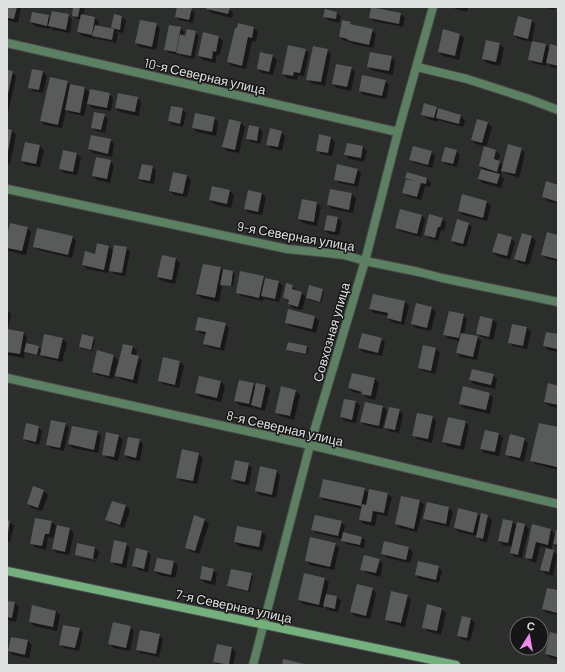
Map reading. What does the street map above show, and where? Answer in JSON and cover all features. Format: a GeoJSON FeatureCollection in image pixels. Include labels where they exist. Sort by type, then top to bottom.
{"type":"FeatureCollection","features":[{"type":"Feature","properties":{"kind":"main road","name":"7-я Северная улица"},"geometry":{"type":"LineString","coordinates":[[7,571],[456,665]]}},
{"type":"Feature","properties":{"kind":"street","name":"Совхозная улица"},"geometry":{"type":"LineString","coordinates":[[253,665],[310,445],[365,261],[398,132],[433,7]]}},
{"type":"Feature","properties":{"kind":"street","name":"10-я Северная улица"},"geometry":{"type":"LineString","coordinates":[[7,43],[398,132]]}},
{"type":"Feature","properties":{"kind":"street"},"geometry":{"type":"LineString","coordinates":[[416,67],[467,79],[558,110]]}},
{"type":"Feature","properties":{"kind":"street","name":"9-я Северная улица"},"geometry":{"type":"LineString","coordinates":[[7,189],[287,249],[344,255],[442,278],[558,302]]}},
{"type":"Feature","properties":{"kind":"street","name":"8-я Северная улица"},"geometry":{"type":"LineString","coordinates":[[7,378],[310,445],[558,504]]}},
{"type":"Feature","properties":{"kind":"building"},"geometry":{"type":"Polygon","coordinates":[[[7,7],[17,7],[14,19],[7,18],[7,7]]]}},
{"type":"Feature","properties":{"kind":"building"},"geometry":{"type":"Polygon","coordinates":[[[73,7],[80,7],[78,17],[72,16],[73,7]]]}},
{"type":"Feature","properties":{"kind":"building"},"geometry":{"type":"Polygon","coordinates":[[[177,7],[192,8],[189,20],[175,17],[177,7]]]}},
{"type":"Feature","properties":{"kind":"building"},"geometry":{"type":"Polygon","coordinates":[[[207,7],[230,8],[228,14],[206,9],[207,7]]]}},
{"type":"Feature","properties":{"kind":"building"},"geometry":{"type":"Polygon","coordinates":[[[371,7],[401,13],[399,24],[369,18],[371,7]]]}},
{"type":"Feature","properties":{"kind":"building"},"geometry":{"type":"Polygon","coordinates":[[[325,9],[337,12],[336,19],[323,17],[325,9]]]}},
{"type":"Feature","properties":{"kind":"building"},"geometry":{"type":"Polygon","coordinates":[[[52,11],[69,14],[66,30],[48,26],[52,11]]]}},
{"type":"Feature","properties":{"kind":"building"},"geometry":{"type":"Polygon","coordinates":[[[32,12],[49,15],[47,26],[30,22],[32,12]]]}},
{"type":"Feature","properties":{"kind":"building"},"geometry":{"type":"Polygon","coordinates":[[[81,14],[95,17],[92,35],[77,32],[81,14]]]}},
{"type":"Feature","properties":{"kind":"building"},"geometry":{"type":"Polygon","coordinates":[[[114,14],[122,16],[120,30],[111,28],[114,14]]]}},
{"type":"Feature","properties":{"kind":"building"},"geometry":{"type":"Polygon","coordinates":[[[518,16],[532,20],[528,39],[513,35],[518,16]]]}},
{"type":"Feature","properties":{"kind":"building"},"geometry":{"type":"Polygon","coordinates":[[[140,20],[157,23],[152,47],[135,43],[140,20]]]}},
{"type":"Feature","properties":{"kind":"building"},"geometry":{"type":"Polygon","coordinates":[[[342,20],[351,22],[350,24],[373,29],[369,45],[339,37],[342,20]]]}},
{"type":"Feature","properties":{"kind":"building"},"geometry":{"type":"Polygon","coordinates":[[[238,23],[254,27],[252,38],[248,37],[242,66],[227,62],[235,28],[237,28],[238,23]]]}},
{"type":"Feature","properties":{"kind":"building"},"geometry":{"type":"Polygon","coordinates":[[[95,25],[114,29],[112,40],[92,36],[95,25]]]}},
{"type":"Feature","properties":{"kind":"building"},"geometry":{"type":"Polygon","coordinates":[[[169,25],[181,27],[176,52],[164,50],[169,25]]]}},
{"type":"Feature","properties":{"kind":"building"},"geometry":{"type":"Polygon","coordinates":[[[187,29],[196,31],[191,56],[176,53],[180,34],[185,36],[187,29]]]}},
{"type":"Feature","properties":{"kind":"building"},"geometry":{"type":"Polygon","coordinates":[[[443,29],[460,34],[455,56],[438,52],[443,29]]]}},
{"type":"Feature","properties":{"kind":"building"},"geometry":{"type":"Polygon","coordinates":[[[203,32],[219,36],[216,52],[213,51],[212,59],[198,56],[203,32]]]}},
{"type":"Feature","properties":{"kind":"building"},"geometry":{"type":"Polygon","coordinates":[[[486,40],[500,43],[496,62],[482,59],[486,40]]]}},
{"type":"Feature","properties":{"kind":"building"},"geometry":{"type":"Polygon","coordinates":[[[532,41],[546,44],[542,63],[528,60],[532,41]]]}},
{"type":"Feature","properties":{"kind":"building"},"geometry":{"type":"Polygon","coordinates":[[[550,44],[558,46],[558,66],[546,63],[550,44]]]}},
{"type":"Feature","properties":{"kind":"building"},"geometry":{"type":"Polygon","coordinates":[[[288,45],[306,49],[300,73],[294,72],[293,76],[282,74],[288,45]]]}},
{"type":"Feature","properties":{"kind":"building"},"geometry":{"type":"Polygon","coordinates":[[[313,46],[328,49],[321,82],[306,80],[313,46]]]}},
{"type":"Feature","properties":{"kind":"building"},"geometry":{"type":"Polygon","coordinates":[[[260,52],[273,55],[269,72],[257,69],[260,52]]]}},
{"type":"Feature","properties":{"kind":"building"},"geometry":{"type":"Polygon","coordinates":[[[370,52],[392,56],[389,71],[367,67],[370,52]]]}},
{"type":"Feature","properties":{"kind":"building"},"geometry":{"type":"Polygon","coordinates":[[[336,64],[352,67],[347,87],[332,84],[336,64]]]}},
{"type":"Feature","properties":{"kind":"building"},"geometry":{"type":"Polygon","coordinates":[[[32,69],[43,71],[39,90],[28,88],[32,69]]]}},
{"type":"Feature","properties":{"kind":"building"},"geometry":{"type":"Polygon","coordinates":[[[7,70],[13,71],[8,94],[7,94],[7,70]]]}},
{"type":"Feature","properties":{"kind":"building"},"geometry":{"type":"Polygon","coordinates":[[[362,75],[386,80],[382,96],[359,91],[362,75]]]}},
{"type":"Feature","properties":{"kind":"building"},"geometry":{"type":"Polygon","coordinates":[[[50,77],[68,81],[58,125],[40,121],[50,77]]]}},
{"type":"Feature","properties":{"kind":"building"},"geometry":{"type":"Polygon","coordinates":[[[70,84],[85,87],[80,113],[65,110],[70,84]]]}},
{"type":"Feature","properties":{"kind":"building"},"geometry":{"type":"Polygon","coordinates":[[[90,89],[110,93],[107,108],[87,104],[90,89]]]}},
{"type":"Feature","properties":{"kind":"building"},"geometry":{"type":"Polygon","coordinates":[[[118,93],[138,97],[135,112],[115,108],[118,93]]]}},
{"type":"Feature","properties":{"kind":"building"},"geometry":{"type":"Polygon","coordinates":[[[424,103],[437,107],[434,118],[421,115],[424,103]]]}},
{"type":"Feature","properties":{"kind":"building"},"geometry":{"type":"Polygon","coordinates":[[[171,106],[183,108],[180,124],[168,121],[171,106]]]}},
{"type":"Feature","properties":{"kind":"building"},"geometry":{"type":"Polygon","coordinates":[[[438,108],[461,115],[459,124],[436,118],[438,108]]]}},
{"type":"Feature","properties":{"kind":"building"},"geometry":{"type":"Polygon","coordinates":[[[94,112],[105,114],[101,130],[91,128],[94,112]]]}},
{"type":"Feature","properties":{"kind":"building"},"geometry":{"type":"Polygon","coordinates":[[[195,113],[215,117],[212,132],[192,128],[195,113]]]}},
{"type":"Feature","properties":{"kind":"building"},"geometry":{"type":"Polygon","coordinates":[[[229,119],[241,122],[235,150],[222,147],[229,119]]]}},
{"type":"Feature","properties":{"kind":"building"},"geometry":{"type":"Polygon","coordinates":[[[477,119],[488,122],[482,143],[471,140],[477,119]]]}},
{"type":"Feature","properties":{"kind":"building"},"geometry":{"type":"Polygon","coordinates":[[[249,125],[259,127],[257,141],[246,139],[249,125]]]}},
{"type":"Feature","properties":{"kind":"building"},"geometry":{"type":"Polygon","coordinates":[[[270,128],[282,131],[278,147],[266,145],[270,128]]]}},
{"type":"Feature","properties":{"kind":"building"},"geometry":{"type":"Polygon","coordinates":[[[7,129],[12,130],[8,152],[7,152],[7,129]]]}},
{"type":"Feature","properties":{"kind":"building"},"geometry":{"type":"Polygon","coordinates":[[[319,134],[331,137],[328,153],[316,151],[319,134]]]}},
{"type":"Feature","properties":{"kind":"building"},"geometry":{"type":"Polygon","coordinates":[[[91,135],[111,139],[108,154],[88,149],[91,135]]]}},
{"type":"Feature","properties":{"kind":"building"},"geometry":{"type":"Polygon","coordinates":[[[25,142],[40,145],[36,164],[21,161],[25,142]]]}},
{"type":"Feature","properties":{"kind":"building"},"geometry":{"type":"Polygon","coordinates":[[[347,143],[363,146],[361,158],[344,155],[347,143]]]}},
{"type":"Feature","properties":{"kind":"building"},"geometry":{"type":"Polygon","coordinates":[[[508,144],[522,148],[515,174],[501,171],[508,144]]]}},
{"type":"Feature","properties":{"kind":"building"},"geometry":{"type":"Polygon","coordinates":[[[413,146],[432,151],[428,165],[409,160],[413,146]]]}},
{"type":"Feature","properties":{"kind":"building"},"geometry":{"type":"Polygon","coordinates":[[[484,146],[496,150],[494,159],[500,161],[497,172],[479,166],[484,146]]]}},
{"type":"Feature","properties":{"kind":"building"},"geometry":{"type":"Polygon","coordinates":[[[445,147],[457,150],[453,164],[441,161],[445,147]]]}},
{"type":"Feature","properties":{"kind":"building"},"geometry":{"type":"Polygon","coordinates":[[[63,150],[77,153],[73,172],[59,169],[63,150]]]}},
{"type":"Feature","properties":{"kind":"building"},"geometry":{"type":"Polygon","coordinates":[[[96,157],[111,160],[107,179],[92,176],[96,157]]]}},
{"type":"Feature","properties":{"kind":"building"},"geometry":{"type":"Polygon","coordinates":[[[142,164],[153,166],[150,181],[138,179],[142,164]]]}},
{"type":"Feature","properties":{"kind":"building"},"geometry":{"type":"Polygon","coordinates":[[[337,164],[358,169],[354,184],[334,180],[337,164]]]}},
{"type":"Feature","properties":{"kind":"building"},"geometry":{"type":"Polygon","coordinates":[[[481,169],[500,174],[497,184],[478,179],[481,169]]]}},
{"type":"Feature","properties":{"kind":"building"},"geometry":{"type":"Polygon","coordinates":[[[173,172],[187,175],[183,194],[169,191],[173,172]]]}},
{"type":"Feature","properties":{"kind":"building"},"geometry":{"type":"Polygon","coordinates":[[[407,172],[427,178],[426,184],[421,183],[417,197],[402,193],[406,179],[415,181],[405,178],[407,172]]]}},
{"type":"Feature","properties":{"kind":"building"},"geometry":{"type":"Polygon","coordinates":[[[546,181],[558,185],[558,202],[542,197],[546,181]]]}},
{"type":"Feature","properties":{"kind":"building"},"geometry":{"type":"Polygon","coordinates":[[[212,186],[230,190],[227,204],[209,200],[212,186]]]}},
{"type":"Feature","properties":{"kind":"building"},"geometry":{"type":"Polygon","coordinates":[[[330,189],[352,193],[349,210],[327,205],[330,189]]]}},
{"type":"Feature","properties":{"kind":"building"},"geometry":{"type":"Polygon","coordinates":[[[248,190],[262,193],[258,212],[244,209],[248,190]]]}},
{"type":"Feature","properties":{"kind":"building"},"geometry":{"type":"Polygon","coordinates":[[[462,194],[487,201],[483,218],[458,211],[462,194]]]}},
{"type":"Feature","properties":{"kind":"building"},"geometry":{"type":"Polygon","coordinates":[[[302,199],[317,202],[314,222],[298,219],[302,199]]]}},
{"type":"Feature","properties":{"kind":"building"},"geometry":{"type":"Polygon","coordinates":[[[400,209],[422,215],[417,234],[395,228],[400,209]]]}},
{"type":"Feature","properties":{"kind":"building"},"geometry":{"type":"Polygon","coordinates":[[[429,214],[443,218],[440,227],[438,227],[435,238],[424,235],[429,214]]]}},
{"type":"Feature","properties":{"kind":"building"},"geometry":{"type":"Polygon","coordinates":[[[327,215],[338,217],[335,232],[324,230],[327,215]]]}},
{"type":"Feature","properties":{"kind":"building"},"geometry":{"type":"Polygon","coordinates":[[[457,219],[469,223],[463,244],[451,241],[457,219]]]}},
{"type":"Feature","properties":{"kind":"building"},"geometry":{"type":"Polygon","coordinates":[[[10,223],[28,227],[22,251],[7,248],[7,235],[10,223]]]}},
{"type":"Feature","properties":{"kind":"building"},"geometry":{"type":"Polygon","coordinates":[[[37,228],[73,236],[68,255],[33,247],[37,228]]]}},
{"type":"Feature","properties":{"kind":"building"},"geometry":{"type":"Polygon","coordinates":[[[547,232],[558,235],[557,259],[541,255],[547,232]]]}},
{"type":"Feature","properties":{"kind":"building"},"geometry":{"type":"Polygon","coordinates":[[[498,233],[512,237],[507,256],[492,252],[498,233]]]}},
{"type":"Feature","properties":{"kind":"building"},"geometry":{"type":"Polygon","coordinates":[[[522,233],[532,236],[525,262],[514,259],[522,233]]]}},
{"type":"Feature","properties":{"kind":"building"},"geometry":{"type":"Polygon","coordinates":[[[97,243],[109,246],[104,270],[82,265],[85,251],[95,254],[97,243]]]}},
{"type":"Feature","properties":{"kind":"building"},"geometry":{"type":"Polygon","coordinates":[[[114,245],[127,247],[122,273],[109,271],[114,245]]]}},
{"type":"Feature","properties":{"kind":"building"},"geometry":{"type":"Polygon","coordinates":[[[162,255],[176,258],[172,280],[157,277],[162,255]]]}},
{"type":"Feature","properties":{"kind":"building"},"geometry":{"type":"Polygon","coordinates":[[[203,264],[221,267],[215,298],[196,294],[203,264]]]}},
{"type":"Feature","properties":{"kind":"building"},"geometry":{"type":"Polygon","coordinates":[[[223,269],[233,271],[231,286],[220,285],[223,269]]]}},
{"type":"Feature","properties":{"kind":"building"},"geometry":{"type":"Polygon","coordinates":[[[240,271],[264,276],[259,298],[236,293],[240,271]]]}},
{"type":"Feature","properties":{"kind":"building"},"geometry":{"type":"Polygon","coordinates":[[[265,278],[279,281],[275,299],[261,296],[265,278]]]}},
{"type":"Feature","properties":{"kind":"building"},"geometry":{"type":"Polygon","coordinates":[[[286,283],[293,285],[292,289],[302,292],[298,307],[288,304],[289,300],[283,298],[286,283]]]}},
{"type":"Feature","properties":{"kind":"building"},"geometry":{"type":"Polygon","coordinates":[[[309,285],[323,289],[320,302],[306,298],[309,285]]]}},
{"type":"Feature","properties":{"kind":"building"},"geometry":{"type":"Polygon","coordinates":[[[373,294],[405,301],[401,322],[387,318],[388,313],[369,309],[373,294]]]}},
{"type":"Feature","properties":{"kind":"building"},"geometry":{"type":"Polygon","coordinates":[[[416,303],[432,307],[427,328],[411,324],[416,303]]]}},
{"type":"Feature","properties":{"kind":"building"},"geometry":{"type":"Polygon","coordinates":[[[288,309],[315,316],[312,329],[285,323],[288,309]]]}},
{"type":"Feature","properties":{"kind":"building"},"geometry":{"type":"Polygon","coordinates":[[[449,311],[464,314],[459,338],[443,335],[449,311]]]}},
{"type":"Feature","properties":{"kind":"building"},"geometry":{"type":"Polygon","coordinates":[[[480,316],[493,319],[489,337],[476,334],[480,316]]]}},
{"type":"Feature","properties":{"kind":"building"},"geometry":{"type":"Polygon","coordinates":[[[198,317],[226,323],[220,348],[203,344],[206,332],[195,330],[198,317]]]}},
{"type":"Feature","properties":{"kind":"building"},"geometry":{"type":"Polygon","coordinates":[[[512,324],[527,327],[523,346],[508,343],[512,324]]]}},
{"type":"Feature","properties":{"kind":"building"},"geometry":{"type":"Polygon","coordinates":[[[7,329],[24,332],[20,354],[7,352],[7,329]]]}},
{"type":"Feature","properties":{"kind":"building"},"geometry":{"type":"Polygon","coordinates":[[[546,332],[558,334],[557,349],[543,346],[546,332]]]}},
{"type":"Feature","properties":{"kind":"building"},"geometry":{"type":"Polygon","coordinates":[[[362,333],[382,338],[378,353],[358,348],[362,333]]]}},
{"type":"Feature","properties":{"kind":"building"},"geometry":{"type":"Polygon","coordinates":[[[461,333],[478,336],[473,357],[456,353],[461,333]]]}},
{"type":"Feature","properties":{"kind":"building"},"geometry":{"type":"Polygon","coordinates":[[[44,334],[63,338],[58,359],[40,355],[44,334]]]}},
{"type":"Feature","properties":{"kind":"building"},"geometry":{"type":"Polygon","coordinates":[[[82,334],[94,337],[91,350],[79,347],[82,334]]]}},
{"type":"Feature","properties":{"kind":"building"},"geometry":{"type":"Polygon","coordinates":[[[288,342],[307,346],[306,354],[286,350],[288,342]]]}},
{"type":"Feature","properties":{"kind":"building"},"geometry":{"type":"Polygon","coordinates":[[[26,343],[39,346],[37,355],[24,352],[26,343]]]}},
{"type":"Feature","properties":{"kind":"building"},"geometry":{"type":"Polygon","coordinates":[[[123,344],[133,346],[131,354],[139,356],[133,380],[115,376],[123,344]]]}},
{"type":"Feature","properties":{"kind":"building"},"geometry":{"type":"Polygon","coordinates":[[[423,345],[436,348],[431,371],[418,368],[423,345]]]}},
{"type":"Feature","properties":{"kind":"building"},"geometry":{"type":"Polygon","coordinates":[[[97,350],[114,355],[109,376],[92,372],[97,350]]]}},
{"type":"Feature","properties":{"kind":"building"},"geometry":{"type":"Polygon","coordinates":[[[163,357],[180,361],[175,385],[158,381],[163,357]]]}},
{"type":"Feature","properties":{"kind":"building"},"geometry":{"type":"Polygon","coordinates":[[[472,369],[494,374],[491,385],[469,380],[472,369]]]}},
{"type":"Feature","properties":{"kind":"building"},"geometry":{"type":"Polygon","coordinates":[[[352,373],[375,378],[371,396],[361,394],[362,392],[348,388],[352,373]]]}},
{"type":"Feature","properties":{"kind":"building"},"geometry":{"type":"Polygon","coordinates":[[[199,376],[221,381],[217,398],[195,393],[199,376]]]}},
{"type":"Feature","properties":{"kind":"building"},"geometry":{"type":"Polygon","coordinates":[[[239,380],[254,383],[249,404],[234,401],[239,380]]]}},
{"type":"Feature","properties":{"kind":"building"},"geometry":{"type":"Polygon","coordinates":[[[256,383],[266,385],[261,408],[251,405],[256,383]]]}},
{"type":"Feature","properties":{"kind":"building"},"geometry":{"type":"Polygon","coordinates":[[[548,383],[558,386],[558,405],[544,402],[548,383]]]}},
{"type":"Feature","properties":{"kind":"building"},"geometry":{"type":"Polygon","coordinates":[[[281,386],[296,390],[290,416],[275,413],[281,386]]]}},
{"type":"Feature","properties":{"kind":"building"},"geometry":{"type":"Polygon","coordinates":[[[463,386],[490,393],[486,410],[459,404],[463,386]]]}},
{"type":"Feature","properties":{"kind":"building"},"geometry":{"type":"Polygon","coordinates":[[[344,399],[356,401],[352,420],[340,417],[344,399]]]}},
{"type":"Feature","properties":{"kind":"building"},"geometry":{"type":"Polygon","coordinates":[[[365,402],[383,406],[379,426],[360,422],[365,402]]]}},
{"type":"Feature","properties":{"kind":"building"},"geometry":{"type":"Polygon","coordinates":[[[389,407],[400,409],[395,430],[384,428],[389,407]]]}},
{"type":"Feature","properties":{"kind":"building"},"geometry":{"type":"Polygon","coordinates":[[[417,413],[433,416],[428,439],[412,436],[417,413]]]}},
{"type":"Feature","properties":{"kind":"building"},"geometry":{"type":"Polygon","coordinates":[[[448,417],[466,421],[460,446],[442,442],[448,417]]]}},
{"type":"Feature","properties":{"kind":"building"},"geometry":{"type":"Polygon","coordinates":[[[51,420],[66,423],[60,448],[46,445],[51,420]]]}},
{"type":"Feature","properties":{"kind":"building"},"geometry":{"type":"Polygon","coordinates":[[[26,423],[39,426],[36,442],[23,439],[26,423]]]}},
{"type":"Feature","properties":{"kind":"building"},"geometry":{"type":"Polygon","coordinates":[[[539,423],[558,427],[557,467],[530,461],[539,423]]]}},
{"type":"Feature","properties":{"kind":"building"},"geometry":{"type":"Polygon","coordinates":[[[72,426],[98,431],[94,450],[68,444],[72,426]]]}},
{"type":"Feature","properties":{"kind":"building"},"geometry":{"type":"Polygon","coordinates":[[[485,430],[499,433],[495,452],[480,449],[485,430]]]}},
{"type":"Feature","properties":{"kind":"building"},"geometry":{"type":"Polygon","coordinates":[[[106,432],[119,435],[114,457],[102,455],[106,432]]]}},
{"type":"Feature","properties":{"kind":"building"},"geometry":{"type":"Polygon","coordinates":[[[510,434],[525,438],[520,458],[505,455],[510,434]]]}},
{"type":"Feature","properties":{"kind":"building"},"geometry":{"type":"Polygon","coordinates":[[[128,437],[140,439],[136,458],[124,455],[128,437]]]}},
{"type":"Feature","properties":{"kind":"building"},"geometry":{"type":"Polygon","coordinates":[[[182,449],[199,453],[193,481],[176,478],[182,449]]]}},
{"type":"Feature","properties":{"kind":"building"},"geometry":{"type":"Polygon","coordinates":[[[235,460],[249,463],[245,482],[231,479],[235,460]]]}},
{"type":"Feature","properties":{"kind":"building"},"geometry":{"type":"Polygon","coordinates":[[[260,466],[277,470],[272,495],[255,491],[260,466]]]}},
{"type":"Feature","properties":{"kind":"building"},"geometry":{"type":"Polygon","coordinates":[[[323,479],[365,488],[361,506],[319,497],[323,479]]]}},
{"type":"Feature","properties":{"kind":"building"},"geometry":{"type":"Polygon","coordinates":[[[33,486],[44,490],[38,508],[27,504],[33,486]]]}},
{"type":"Feature","properties":{"kind":"building"},"geometry":{"type":"Polygon","coordinates":[[[369,489],[388,493],[384,513],[373,511],[371,522],[359,520],[362,504],[366,505],[369,489]]]}},
{"type":"Feature","properties":{"kind":"building"},"geometry":{"type":"Polygon","coordinates":[[[401,496],[420,500],[414,529],[395,524],[401,496]]]}},
{"type":"Feature","properties":{"kind":"building"},"geometry":{"type":"Polygon","coordinates":[[[112,501],[126,505],[120,525],[105,520],[112,501]]]}},
{"type":"Feature","properties":{"kind":"building"},"geometry":{"type":"Polygon","coordinates":[[[427,502],[449,507],[446,524],[423,519],[427,502]]]}},
{"type":"Feature","properties":{"kind":"building"},"geometry":{"type":"Polygon","coordinates":[[[458,508],[478,513],[473,533],[454,528],[458,508]]]}},
{"type":"Feature","properties":{"kind":"building"},"geometry":{"type":"Polygon","coordinates":[[[481,513],[488,515],[483,539],[476,537],[481,513]]]}},
{"type":"Feature","properties":{"kind":"building"},"geometry":{"type":"Polygon","coordinates":[[[194,515],[205,519],[195,551],[185,548],[194,515]]]}},
{"type":"Feature","properties":{"kind":"building"},"geometry":{"type":"Polygon","coordinates":[[[315,515],[342,521],[338,536],[311,530],[315,515]]]}},
{"type":"Feature","properties":{"kind":"building"},"geometry":{"type":"Polygon","coordinates":[[[35,518],[52,521],[49,534],[45,534],[42,546],[30,544],[35,518]]]}},
{"type":"Feature","properties":{"kind":"building"},"geometry":{"type":"Polygon","coordinates":[[[503,519],[513,521],[508,543],[498,541],[503,519]]]}},
{"type":"Feature","properties":{"kind":"building"},"geometry":{"type":"Polygon","coordinates":[[[7,520],[10,521],[8,533],[7,533],[7,520]]]}},
{"type":"Feature","properties":{"kind":"building"},"geometry":{"type":"Polygon","coordinates":[[[517,522],[525,524],[518,555],[510,553],[517,522]]]}},
{"type":"Feature","properties":{"kind":"building"},"geometry":{"type":"Polygon","coordinates":[[[532,524],[551,529],[548,545],[536,542],[532,559],[525,558],[532,524]]]}},
{"type":"Feature","properties":{"kind":"building"},"geometry":{"type":"Polygon","coordinates":[[[57,525],[70,528],[65,552],[52,549],[57,525]]]}},
{"type":"Feature","properties":{"kind":"building"},"geometry":{"type":"Polygon","coordinates":[[[237,526],[262,531],[259,547],[234,542],[237,526]]]}},
{"type":"Feature","properties":{"kind":"building"},"geometry":{"type":"Polygon","coordinates":[[[556,530],[558,530],[558,545],[553,544],[556,530]]]}},
{"type":"Feature","properties":{"kind":"building"},"geometry":{"type":"Polygon","coordinates":[[[343,532],[362,537],[360,545],[341,541],[343,532]]]}},
{"type":"Feature","properties":{"kind":"building"},"geometry":{"type":"Polygon","coordinates":[[[310,537],[336,543],[330,567],[305,561],[310,537]]]}},
{"type":"Feature","properties":{"kind":"building"},"geometry":{"type":"Polygon","coordinates":[[[114,540],[127,543],[122,564],[110,562],[114,540]]]}},
{"type":"Feature","properties":{"kind":"building"},"geometry":{"type":"Polygon","coordinates":[[[384,541],[409,547],[406,560],[381,554],[384,541]]]}},
{"type":"Feature","properties":{"kind":"building"},"geometry":{"type":"Polygon","coordinates":[[[77,543],[95,547],[93,559],[75,555],[77,543]]]}},
{"type":"Feature","properties":{"kind":"building"},"geometry":{"type":"Polygon","coordinates":[[[136,548],[148,551],[144,569],[132,566],[136,548]]]}},
{"type":"Feature","properties":{"kind":"building"},"geometry":{"type":"Polygon","coordinates":[[[546,548],[554,550],[549,572],[540,570],[546,548]]]}},
{"type":"Feature","properties":{"kind":"building"},"geometry":{"type":"Polygon","coordinates":[[[364,555],[380,559],[376,573],[360,570],[364,555]]]}},
{"type":"Feature","properties":{"kind":"building"},"geometry":{"type":"Polygon","coordinates":[[[157,558],[174,561],[171,575],[154,571],[157,558]]]}},
{"type":"Feature","properties":{"kind":"building"},"geometry":{"type":"Polygon","coordinates":[[[418,561],[439,566],[436,580],[415,575],[418,561]]]}},
{"type":"Feature","properties":{"kind":"building"},"geometry":{"type":"Polygon","coordinates":[[[202,566],[214,569],[211,581],[200,579],[202,566]]]}},
{"type":"Feature","properties":{"kind":"building"},"geometry":{"type":"Polygon","coordinates":[[[231,569],[252,573],[248,591],[227,586],[231,569]]]}},
{"type":"Feature","properties":{"kind":"building"},"geometry":{"type":"Polygon","coordinates":[[[304,573],[325,578],[319,605],[298,600],[304,573]]]}},
{"type":"Feature","properties":{"kind":"building"},"geometry":{"type":"Polygon","coordinates":[[[357,584],[373,588],[366,616],[350,612],[357,584]]]}},
{"type":"Feature","properties":{"kind":"building"},"geometry":{"type":"Polygon","coordinates":[[[547,588],[558,590],[557,613],[542,609],[547,588]]]}},
{"type":"Feature","properties":{"kind":"building"},"geometry":{"type":"Polygon","coordinates":[[[391,591],[408,595],[401,623],[385,620],[391,591]]]}},
{"type":"Feature","properties":{"kind":"building"},"geometry":{"type":"Polygon","coordinates":[[[326,594],[337,596],[335,609],[323,606],[326,594]]]}},
{"type":"Feature","properties":{"kind":"building"},"geometry":{"type":"Polygon","coordinates":[[[7,601],[15,602],[12,618],[7,617],[7,601]]]}},
{"type":"Feature","properties":{"kind":"building"},"geometry":{"type":"Polygon","coordinates":[[[427,604],[442,608],[437,631],[422,628],[427,604]]]}},
{"type":"Feature","properties":{"kind":"building"},"geometry":{"type":"Polygon","coordinates":[[[32,605],[56,611],[53,627],[29,622],[32,605]]]}},
{"type":"Feature","properties":{"kind":"building"},"geometry":{"type":"Polygon","coordinates":[[[462,616],[471,618],[467,638],[457,636],[462,616]]]}},
{"type":"Feature","properties":{"kind":"building"},"geometry":{"type":"Polygon","coordinates":[[[113,622],[131,626],[126,648],[108,644],[113,622]]]}},
{"type":"Feature","properties":{"kind":"building"},"geometry":{"type":"Polygon","coordinates":[[[63,625],[80,628],[75,648],[59,645],[63,625]]]}},
{"type":"Feature","properties":{"kind":"building"},"geometry":{"type":"Polygon","coordinates":[[[140,630],[160,634],[156,654],[136,650],[140,630]]]}},
{"type":"Feature","properties":{"kind":"building"},"geometry":{"type":"Polygon","coordinates":[[[550,632],[558,634],[557,657],[549,655],[550,632]]]}},
{"type":"Feature","properties":{"kind":"building"},"geometry":{"type":"Polygon","coordinates":[[[11,637],[28,640],[25,655],[8,651],[11,637]]]}},
{"type":"Feature","properties":{"kind":"building"},"geometry":{"type":"Polygon","coordinates":[[[217,644],[232,647],[229,665],[213,662],[217,644]]]}},
{"type":"Feature","properties":{"kind":"building"},"geometry":{"type":"Polygon","coordinates":[[[283,659],[305,664],[305,665],[282,665],[283,659]]]}}]}
